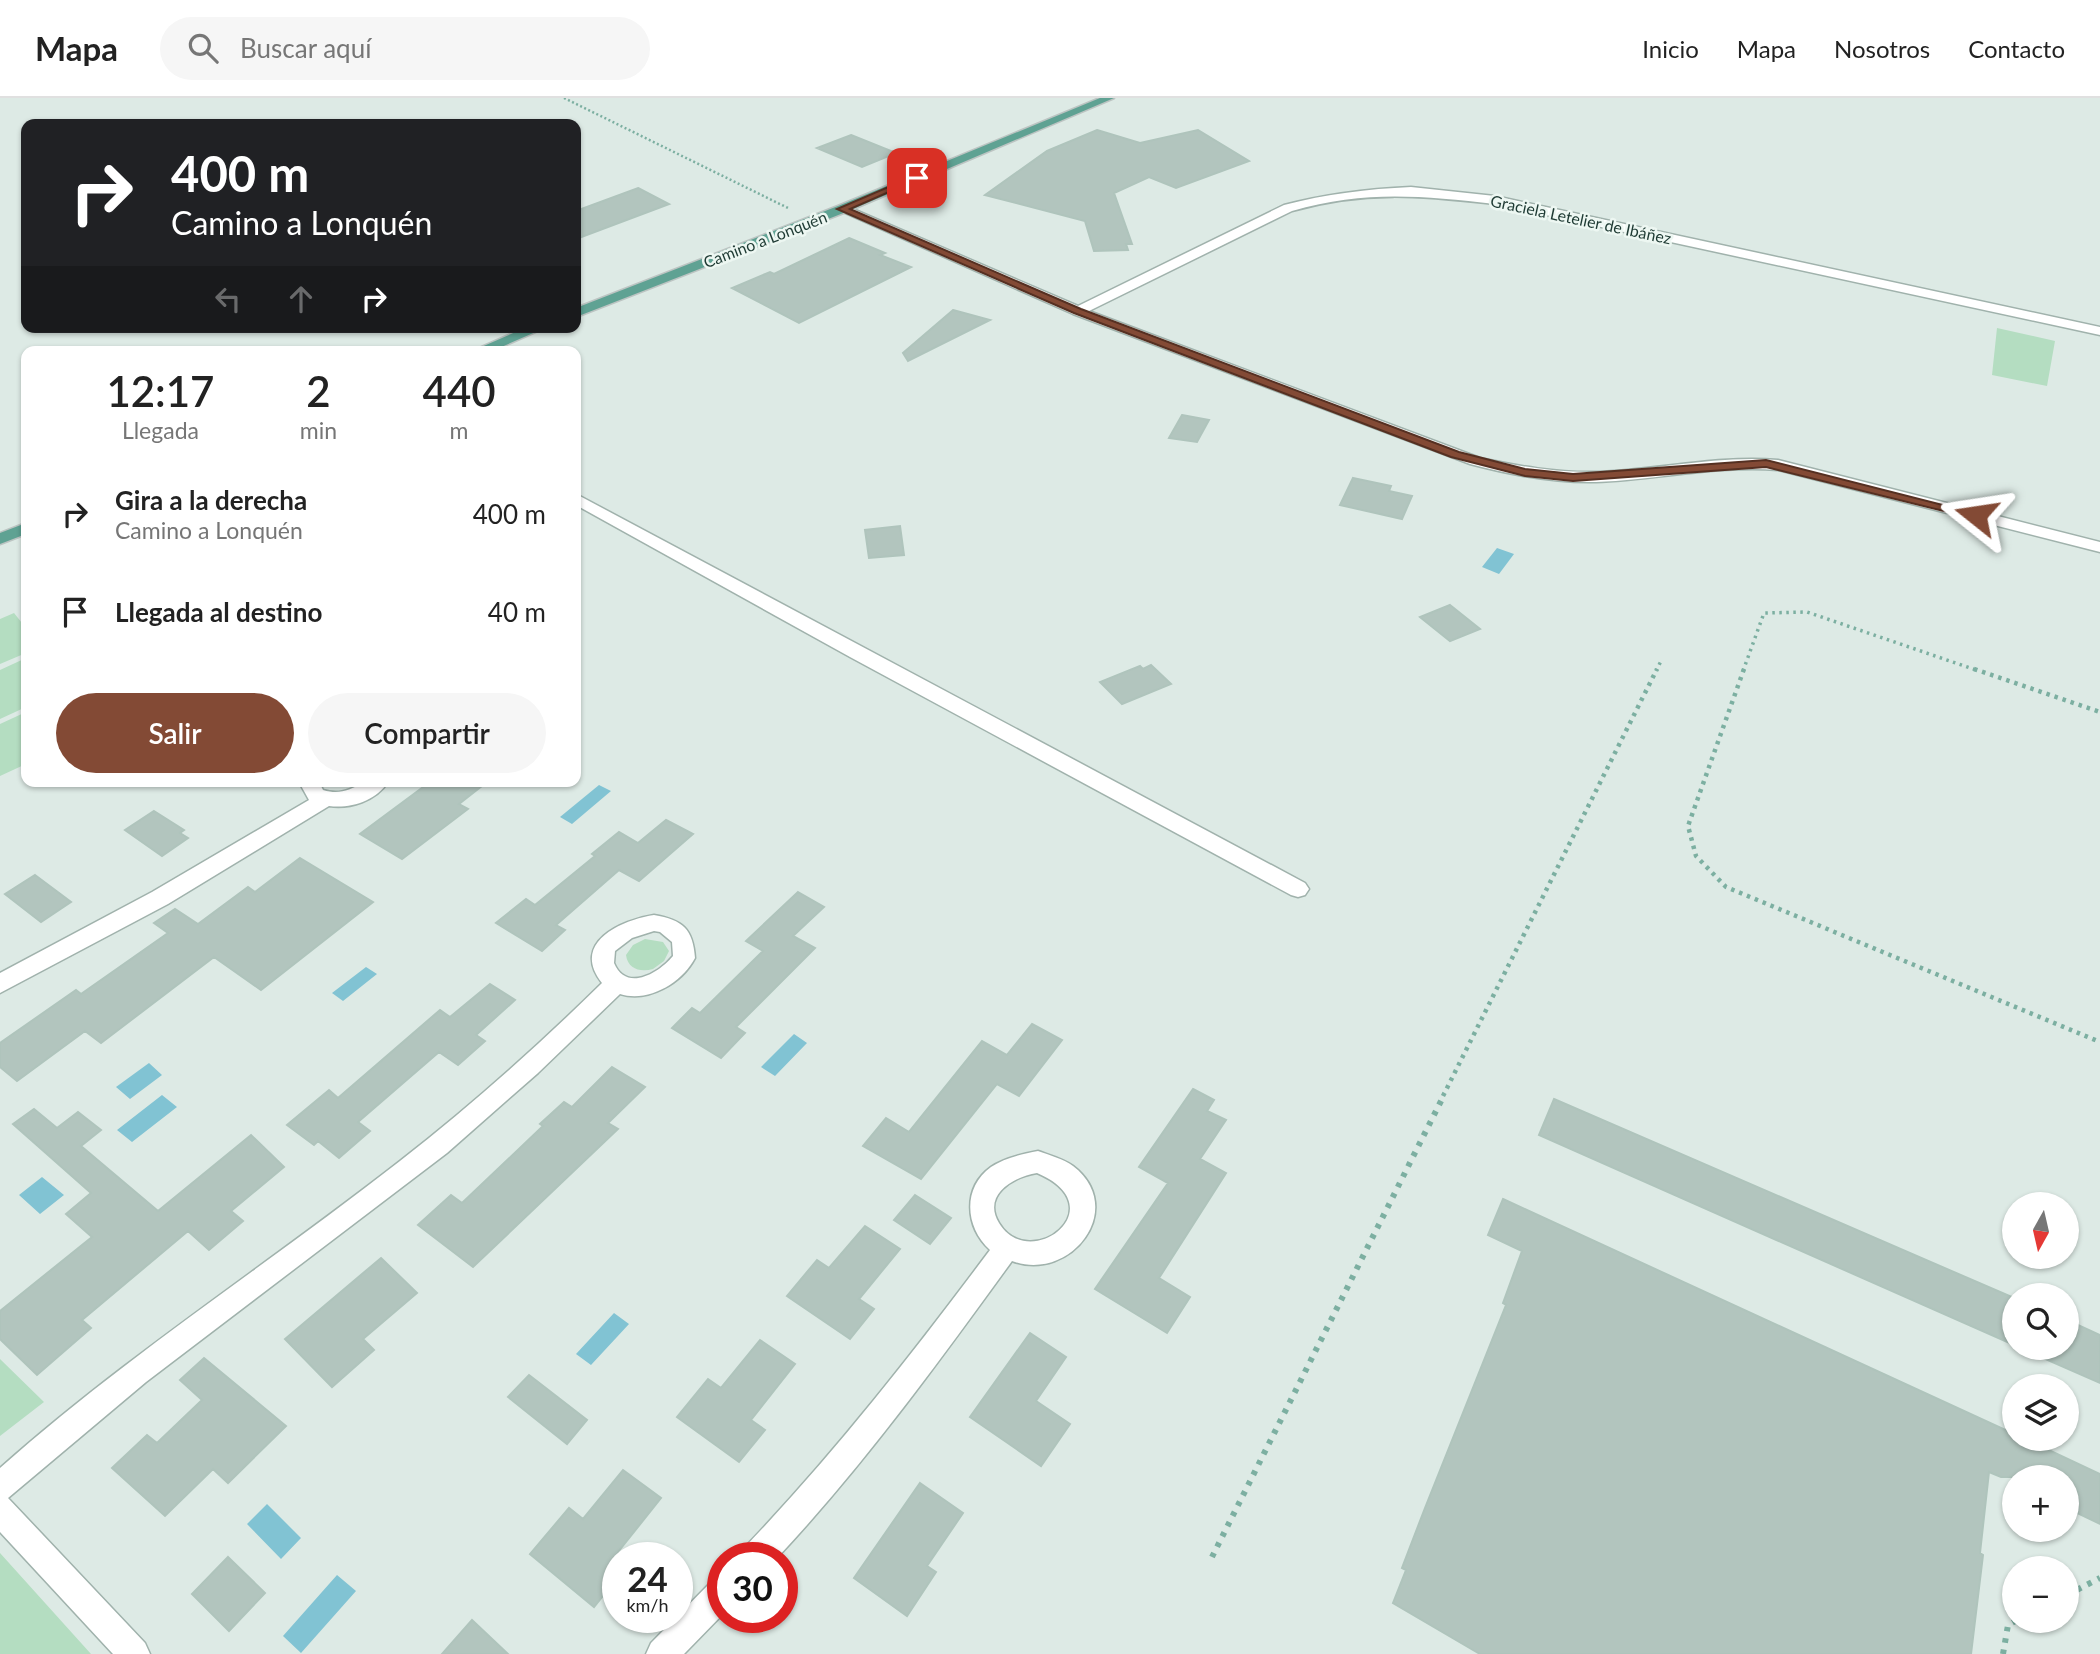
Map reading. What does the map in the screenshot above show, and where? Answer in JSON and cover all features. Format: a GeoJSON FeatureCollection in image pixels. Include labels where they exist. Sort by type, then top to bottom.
{"type":"FeatureCollection","features":[{"type":"Feature","properties":{"kind":"main road","name":"Camino a Lonquén"},"geometry":{"type":"LineString","coordinates":[[581,311],[815,220],[1109,98]]}},
{"type":"Feature","properties":{"kind":"main road"},"geometry":{"type":"LineString","coordinates":[[492,346],[525,333]]}},
{"type":"Feature","properties":{"kind":"main road"},"geometry":{"type":"LineString","coordinates":[[0,539],[21,530]]}},
{"type":"Feature","properties":{"kind":"street","name":"Graciela Letelier de Ibáñez"},"geometry":{"type":"LineString","coordinates":[[1078,311],[1288,208],[1350,194],[1411,191],[1495,200],[2100,331]]}},
{"type":"Feature","properties":{"kind":"street"},"geometry":{"type":"LineString","coordinates":[[842,209],[1078,311],[1436,448],[1500,467],[1549,475],[1594,477],[1742,463],[1778,464],[2100,547]]}},
{"type":"Feature","properties":{"kind":"street"},"geometry":{"type":"LineString","coordinates":[[581,502],[856,653],[1298,889]]}},
{"type":"Feature","properties":{"kind":"street"},"geometry":{"type":"LineString","coordinates":[[310,787],[325,799]]}},
{"type":"Feature","properties":{"kind":"street"},"geometry":{"type":"LineString","coordinates":[[0,984],[160,898],[325,799],[348,799],[361,795],[371,787]]}},
{"type":"Feature","properties":{"kind":"street"},"geometry":{"type":"LineString","coordinates":[[0,1487],[116,1387],[376,1194],[453,1133],[514,1082],[617,982]]}},
{"type":"Feature","properties":{"kind":"street"},"geometry":{"type":"LineString","coordinates":[[770,1542],[860,1440],[1007,1247]]}},
{"type":"Feature","properties":{"kind":"street"},"geometry":{"type":"LineString","coordinates":[[0,1510],[134,1654]]}},
{"type":"Feature","properties":{"kind":"street"},"geometry":{"type":"LineString","coordinates":[[662,1654],[707,1608]]}},
{"type":"Feature","properties":{"kind":"path"},"geometry":{"type":"LineString","coordinates":[[564,98],[815,220]]}},
{"type":"Feature","properties":{"kind":"path"},"geometry":{"type":"LineString","coordinates":[[2100,712],[1807,612],[1764,613],[1688,826],[1696,856],[1726,887],[2100,1042]]}},
{"type":"Feature","properties":{"kind":"path"},"geometry":{"type":"LineString","coordinates":[[1212,1557],[1662,659]]}},
{"type":"Feature","properties":{"kind":"path"},"geometry":{"type":"LineString","coordinates":[[2079,1589],[2100,1578]]}},
{"type":"Feature","properties":{"kind":"path"},"geometry":{"type":"LineString","coordinates":[[2003,1654],[2007,1633]]}},
{"type":"Feature","properties":{"kind":"green space"},"geometry":{"type":"Polygon","coordinates":[[[1997,328],[2055,341],[2047,386],[1992,375],[1997,328]]]}},
{"type":"Feature","properties":{"kind":"green space"},"geometry":{"type":"Polygon","coordinates":[[[14,613],[21,622],[21,655],[0,664],[0,619],[14,613]]]}},
{"type":"Feature","properties":{"kind":"green space"},"geometry":{"type":"Polygon","coordinates":[[[21,660],[21,709],[0,719],[0,670],[21,660]]]}},
{"type":"Feature","properties":{"kind":"green space"},"geometry":{"type":"Polygon","coordinates":[[[21,714],[21,766],[0,776],[0,724],[21,714]]]}},
{"type":"Feature","properties":{"kind":"green space"},"geometry":{"type":"Polygon","coordinates":[[[645,939],[663,942],[669,951],[664,961],[653,969],[640,970],[629,964],[626,955],[633,945],[645,939]]]}},
{"type":"Feature","properties":{"kind":"green space"},"geometry":{"type":"Polygon","coordinates":[[[0,1359],[44,1402],[0,1436],[0,1359]]]}},
{"type":"Feature","properties":{"kind":"green space"},"geometry":{"type":"Polygon","coordinates":[[[0,1553],[91,1654],[0,1654],[0,1553]]]}},
{"type":"Feature","properties":{"kind":"water"},"geometry":{"type":"Polygon","coordinates":[[[1497,548],[1514,554],[1499,574],[1482,567],[1497,548]]]}},
{"type":"Feature","properties":{"kind":"water"},"geometry":{"type":"Polygon","coordinates":[[[599,785],[611,791],[572,824],[560,817],[599,785]]]}},
{"type":"Feature","properties":{"kind":"water"},"geometry":{"type":"Polygon","coordinates":[[[366,967],[377,974],[343,1001],[332,993],[366,967]]]}},
{"type":"Feature","properties":{"kind":"water"},"geometry":{"type":"Polygon","coordinates":[[[794,1034],[807,1043],[775,1076],[761,1067],[794,1034]]]}},
{"type":"Feature","properties":{"kind":"water"},"geometry":{"type":"Polygon","coordinates":[[[149,1063],[162,1075],[130,1099],[116,1087],[149,1063]]]}},
{"type":"Feature","properties":{"kind":"water"},"geometry":{"type":"Polygon","coordinates":[[[162,1095],[177,1107],[132,1142],[117,1130],[162,1095]]]}},
{"type":"Feature","properties":{"kind":"water"},"geometry":{"type":"Polygon","coordinates":[[[42,1177],[64,1195],[40,1214],[19,1195],[42,1177]]]}},
{"type":"Feature","properties":{"kind":"water"},"geometry":{"type":"Polygon","coordinates":[[[614,1313],[629,1324],[591,1365],[576,1354],[614,1313]]]}},
{"type":"Feature","properties":{"kind":"water"},"geometry":{"type":"Polygon","coordinates":[[[267,1504],[301,1538],[281,1559],[247,1524],[267,1504]]]}},
{"type":"Feature","properties":{"kind":"water"},"geometry":{"type":"Polygon","coordinates":[[[337,1575],[356,1591],[301,1653],[283,1636],[337,1575]]]}},
{"type":"Feature","properties":{"kind":"building"},"geometry":{"type":"Polygon","coordinates":[[[1097,130],[1140,143],[1198,130],[1249,161],[1176,188],[1149,177],[1114,193],[1132,244],[1126,244],[1128,250],[1094,251],[1085,221],[985,195],[1047,151],[1097,130]]]}},
{"type":"Feature","properties":{"kind":"building"},"geometry":{"type":"Polygon","coordinates":[[[851,135],[896,153],[862,167],[817,148],[851,135]]]}},
{"type":"Feature","properties":{"kind":"building"},"geometry":{"type":"Polygon","coordinates":[[[638,188],[669,204],[581,237],[581,209],[638,188]]]}},
{"type":"Feature","properties":{"kind":"building"},"geometry":{"type":"Polygon","coordinates":[[[849,238],[885,253],[880,255],[911,267],[799,323],[732,288],[770,272],[774,274],[849,238]]]}},
{"type":"Feature","properties":{"kind":"building"},"geometry":{"type":"Polygon","coordinates":[[[953,310],[990,320],[908,361],[903,353],[953,310]]]}},
{"type":"Feature","properties":{"kind":"building"},"geometry":{"type":"Polygon","coordinates":[[[1182,415],[1209,420],[1197,442],[1169,438],[1182,415]]]}},
{"type":"Feature","properties":{"kind":"building"},"geometry":{"type":"Polygon","coordinates":[[[1353,478],[1391,486],[1389,491],[1412,496],[1402,519],[1340,505],[1353,478]]]}},
{"type":"Feature","properties":{"kind":"building"},"geometry":{"type":"Polygon","coordinates":[[[900,526],[904,555],[869,558],[865,530],[900,526]]]}},
{"type":"Feature","properties":{"kind":"building"},"geometry":{"type":"Polygon","coordinates":[[[1450,605],[1480,629],[1450,641],[1420,617],[1450,605]]]}},
{"type":"Feature","properties":{"kind":"building"},"geometry":{"type":"Polygon","coordinates":[[[1151,665],[1171,684],[1122,704],[1100,682],[1140,666],[1143,669],[1151,665]]]}},
{"type":"Feature","properties":{"kind":"building"},"geometry":{"type":"Polygon","coordinates":[[[423,787],[481,787],[459,804],[468,809],[402,859],[360,834],[423,787]]]}},
{"type":"Feature","properties":{"kind":"building"},"geometry":{"type":"Polygon","coordinates":[[[154,811],[184,830],[180,833],[188,838],[162,856],[125,830],[154,811]]]}},
{"type":"Feature","properties":{"kind":"building"},"geometry":{"type":"Polygon","coordinates":[[[666,820],[693,834],[639,881],[619,870],[556,925],[565,930],[542,951],[496,923],[526,899],[535,905],[595,856],[592,854],[619,832],[638,843],[666,820]]]}},
{"type":"Feature","properties":{"kind":"building"},"geometry":{"type":"Polygon","coordinates":[[[300,858],[373,902],[261,990],[214,957],[101,1043],[85,1031],[17,1081],[0,1067],[0,1043],[76,990],[81,994],[168,933],[154,923],[175,909],[198,924],[248,887],[255,892],[300,858]]]}},
{"type":"Feature","properties":{"kind":"building"},"geometry":{"type":"Polygon","coordinates":[[[35,875],[71,902],[41,922],[5,894],[35,875]]]}},
{"type":"Feature","properties":{"kind":"building"},"geometry":{"type":"Polygon","coordinates":[[[798,892],[824,907],[793,936],[815,948],[736,1027],[745,1033],[721,1058],[672,1028],[692,1008],[700,1013],[763,951],[746,941],[798,892]]]}},
{"type":"Feature","properties":{"kind":"building"},"geometry":{"type":"Polygon","coordinates":[[[490,984],[515,1000],[476,1035],[485,1041],[458,1065],[439,1052],[358,1122],[370,1131],[339,1158],[318,1141],[314,1145],[287,1125],[329,1090],[338,1098],[440,1010],[450,1017],[490,984]]]}},
{"type":"Feature","properties":{"kind":"building"},"geometry":{"type":"Polygon","coordinates":[[[1032,1024],[1062,1040],[1019,1096],[997,1084],[921,1179],[863,1146],[886,1118],[909,1132],[982,1041],[1007,1055],[1032,1024]]]}},
{"type":"Feature","properties":{"kind":"building"},"geometry":{"type":"Polygon","coordinates":[[[612,1067],[645,1087],[608,1123],[618,1129],[473,1267],[418,1225],[451,1195],[462,1203],[543,1126],[540,1124],[564,1102],[572,1107],[612,1067]]]}},
{"type":"Feature","properties":{"kind":"building"},"geometry":{"type":"Polygon","coordinates":[[[1193,1089],[1214,1100],[1207,1111],[1226,1120],[1200,1159],[1226,1173],[1159,1278],[1190,1297],[1167,1333],[1095,1289],[1168,1183],[1139,1167],[1193,1089]]]}},
{"type":"Feature","properties":{"kind":"building"},"geometry":{"type":"Polygon","coordinates":[[[1554,1099],[2002,1293],[2002,1340],[1539,1135],[1554,1099]]]}},
{"type":"Feature","properties":{"kind":"building"},"geometry":{"type":"Polygon","coordinates":[[[34,1109],[57,1128],[78,1112],[101,1130],[81,1146],[158,1211],[251,1135],[284,1167],[231,1211],[243,1221],[209,1250],[188,1231],[82,1320],[91,1328],[37,1375],[0,1339],[0,1311],[92,1237],[66,1214],[91,1193],[13,1124],[34,1109]]]}},
{"type":"Feature","properties":{"kind":"building"},"geometry":{"type":"Polygon","coordinates":[[[915,1195],[951,1218],[930,1244],[894,1220],[915,1195]]]}},
{"type":"Feature","properties":{"kind":"building"},"geometry":{"type":"Polygon","coordinates":[[[1503,1199],[2002,1428],[2002,1451],[2051,1451],[2100,1474],[2100,1524],[2079,1514],[2079,1465],[2002,1465],[2002,1477],[1989,1472],[1980,1553],[1983,1555],[1971,1654],[1480,1654],[1393,1603],[1406,1570],[1402,1568],[1506,1305],[1503,1303],[1522,1251],[1488,1235],[1503,1199]]]}},
{"type":"Feature","properties":{"kind":"building"},"geometry":{"type":"Polygon","coordinates":[[[865,1226],[900,1249],[859,1299],[874,1309],[850,1339],[787,1296],[817,1260],[829,1268],[865,1226]]]}},
{"type":"Feature","properties":{"kind":"building"},"geometry":{"type":"Polygon","coordinates":[[[381,1258],[417,1293],[363,1339],[374,1350],[332,1387],[285,1339],[381,1258]]]}},
{"type":"Feature","properties":{"kind":"building"},"geometry":{"type":"Polygon","coordinates":[[[2079,1325],[2100,1335],[2100,1383],[2047,1360],[2079,1360],[2079,1325]]]}},
{"type":"Feature","properties":{"kind":"building"},"geometry":{"type":"Polygon","coordinates":[[[1030,1333],[1066,1357],[1036,1401],[1070,1424],[1041,1466],[970,1417],[1030,1333]]]}},
{"type":"Feature","properties":{"kind":"building"},"geometry":{"type":"Polygon","coordinates":[[[760,1340],[795,1364],[751,1420],[765,1430],[739,1462],[677,1417],[708,1379],[721,1388],[760,1340]]]}},
{"type":"Feature","properties":{"kind":"building"},"geometry":{"type":"Polygon","coordinates":[[[204,1358],[286,1426],[228,1483],[213,1469],[165,1516],[112,1468],[147,1435],[157,1443],[202,1400],[180,1380],[204,1358]]]}},
{"type":"Feature","properties":{"kind":"building"},"geometry":{"type":"Polygon","coordinates":[[[529,1375],[587,1420],[567,1444],[508,1397],[529,1375]]]}},
{"type":"Feature","properties":{"kind":"building"},"geometry":{"type":"Polygon","coordinates":[[[623,1470],[661,1498],[626,1542],[602,1542],[602,1597],[594,1607],[530,1554],[569,1508],[583,1519],[623,1470]]]}},
{"type":"Feature","properties":{"kind":"building"},"geometry":{"type":"Polygon","coordinates":[[[920,1483],[963,1513],[927,1566],[936,1572],[907,1616],[854,1578],[920,1483]]]}},
{"type":"Feature","properties":{"kind":"building"},"geometry":{"type":"Polygon","coordinates":[[[228,1557],[265,1593],[229,1631],[192,1594],[228,1557]]]}},
{"type":"Feature","properties":{"kind":"building"},"geometry":{"type":"Polygon","coordinates":[[[472,1620],[508,1654],[442,1654],[472,1620]]]}},
{"type":"Feature","properties":{"kind":"route"},"geometry":{"type":"LineString","coordinates":[[917,178],[842,209],[1078,311],[1455,455],[1525,472],[1573,477],[1613,477],[1742,463],[1766,463],[1976,515]]}}]}
